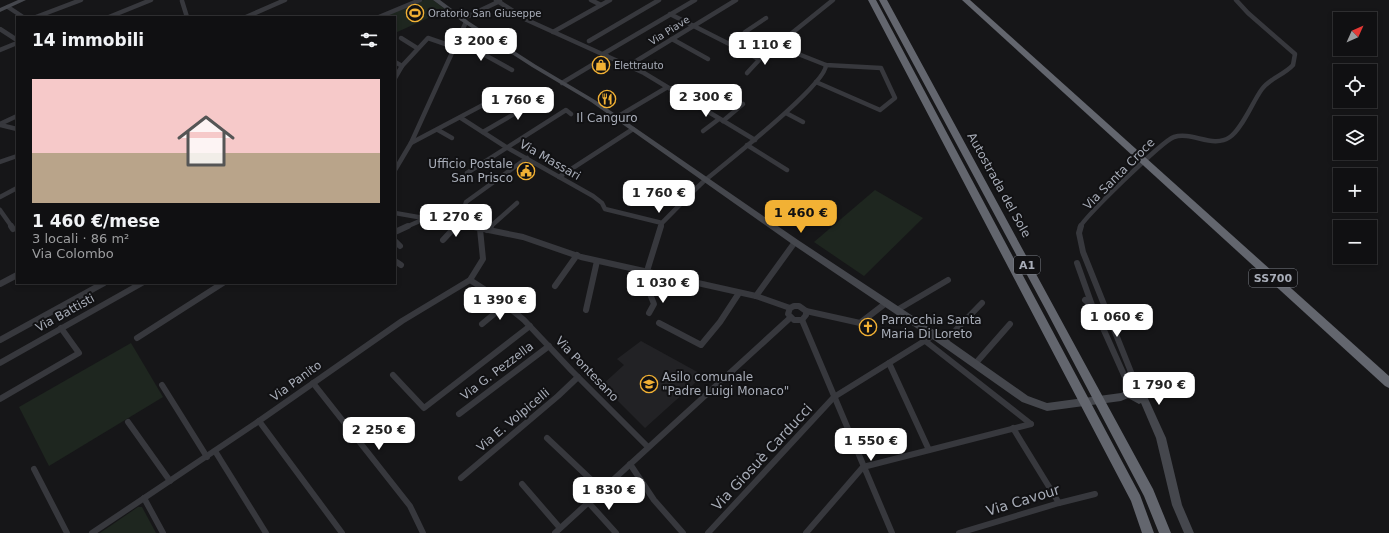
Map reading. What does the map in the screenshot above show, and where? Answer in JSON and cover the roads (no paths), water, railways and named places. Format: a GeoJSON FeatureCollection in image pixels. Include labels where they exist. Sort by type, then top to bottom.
{"type":"FeatureCollection","features":[{"type":"Feature","properties":{"kind":"highway","name":"Autostrada del Sole"},"geometry":{"type":"LineString","coordinates":[[872,0],[1136,499],[1148,533]]}},
{"type":"Feature","properties":{"kind":"highway","name":"Autostrada del Sole"},"geometry":{"type":"LineString","coordinates":[[883,0],[1145,486],[1165,533]]}},
{"type":"Feature","properties":{"kind":"highway","name":"SS700"},"geometry":{"type":"LineString","coordinates":[[966,0],[1389,383]]}},
{"type":"Feature","properties":{"kind":"street"},"geometry":{"type":"LineString","coordinates":[[0,10],[23,0]]}},
{"type":"Feature","properties":{"kind":"street"},"geometry":{"type":"LineString","coordinates":[[39,16],[81,0]]}},
{"type":"Feature","properties":{"kind":"street"},"geometry":{"type":"LineString","coordinates":[[112,16],[151,0]]}},
{"type":"Feature","properties":{"kind":"street"},"geometry":{"type":"LineString","coordinates":[[248,16],[285,0]]}},
{"type":"Feature","properties":{"kind":"street"},"geometry":{"type":"LineString","coordinates":[[381,16],[420,0]]}},
{"type":"Feature","properties":{"kind":"street"},"geometry":{"type":"LineString","coordinates":[[436,0],[464,20],[617,117],[794,242],[934,335],[1025,400],[1047,407],[1136,395]]}},
{"type":"Feature","properties":{"kind":"street"},"geometry":{"type":"LineString","coordinates":[[591,0],[601,5]]}},
{"type":"Feature","properties":{"kind":"street"},"geometry":{"type":"LineString","coordinates":[[553,32],[610,0]]}},
{"type":"Feature","properties":{"kind":"street"},"geometry":{"type":"LineString","coordinates":[[588,41],[659,0]]}},
{"type":"Feature","properties":{"kind":"street"},"geometry":{"type":"LineString","coordinates":[[562,83],[670,14],[695,0]]}},
{"type":"Feature","properties":{"kind":"street","name":"Via Piave"},"geometry":{"type":"LineString","coordinates":[[628,66],[736,0]]}},
{"type":"Feature","properties":{"kind":"street"},"geometry":{"type":"LineString","coordinates":[[778,46],[782,41],[833,0]]}},
{"type":"Feature","properties":{"kind":"street","name":"Via Santa Croce"},"geometry":{"type":"LineString","coordinates":[[1136,395],[1083,252],[1079,233],[1081,225],[1154,151],[1172,138],[1188,136],[1216,141],[1223,140],[1233,135],[1250,105],[1263,88],[1277,75],[1291,69],[1296,61],[1295,54],[1248,13],[1236,0]]}},
{"type":"Feature","properties":{"kind":"street"},"geometry":{"type":"LineString","coordinates":[[182,1],[187,16]]}},
{"type":"Feature","properties":{"kind":"street"},"geometry":{"type":"LineString","coordinates":[[396,168],[411,143],[458,40],[464,20],[499,1],[527,20],[628,66],[755,140]]}},
{"type":"Feature","properties":{"kind":"street"},"geometry":{"type":"LineString","coordinates":[[8,7],[21,16]]}},
{"type":"Feature","properties":{"kind":"street"},"geometry":{"type":"LineString","coordinates":[[120,13],[123,16]]}},
{"type":"Feature","properties":{"kind":"street"},"geometry":{"type":"LineString","coordinates":[[670,14],[759,60],[747,73]]}},
{"type":"Feature","properties":{"kind":"street"},"geometry":{"type":"LineString","coordinates":[[766,18],[745,32],[768,44],[778,46],[826,65],[881,68],[895,98],[880,110],[816,82]]}},
{"type":"Feature","properties":{"kind":"street"},"geometry":{"type":"LineString","coordinates":[[0,29],[16,41]]}},
{"type":"Feature","properties":{"kind":"street"},"geometry":{"type":"LineString","coordinates":[[400,38],[417,48]]}},
{"type":"Feature","properties":{"kind":"street"},"geometry":{"type":"LineString","coordinates":[[396,76],[402,66],[417,48],[428,38],[454,47]]}},
{"type":"Feature","properties":{"kind":"street"},"geometry":{"type":"LineString","coordinates":[[672,39],[708,59]]}},
{"type":"Feature","properties":{"kind":"street"},"geometry":{"type":"LineString","coordinates":[[458,40],[512,70]]}},
{"type":"Feature","properties":{"kind":"street"},"geometry":{"type":"LineString","coordinates":[[0,50],[16,42]]}},
{"type":"Feature","properties":{"kind":"street"},"geometry":{"type":"LineString","coordinates":[[755,57],[768,44]]}},
{"type":"Feature","properties":{"kind":"street"},"geometry":{"type":"LineString","coordinates":[[396,63],[402,66]]}},
{"type":"Feature","properties":{"kind":"street"},"geometry":{"type":"LineString","coordinates":[[646,271],[662,223],[706,180],[786,113],[816,82],[826,68],[826,65]]}},
{"type":"Feature","properties":{"kind":"street"},"geometry":{"type":"LineString","coordinates":[[617,117],[666,88]]}},
{"type":"Feature","properties":{"kind":"street"},"geometry":{"type":"LineString","coordinates":[[482,132],[545,96]]}},
{"type":"Feature","properties":{"kind":"street"},"geometry":{"type":"LineString","coordinates":[[411,143],[461,118],[498,97]]}},
{"type":"Feature","properties":{"kind":"street"},"geometry":{"type":"LineString","coordinates":[[706,111],[726,97]]}},
{"type":"Feature","properties":{"kind":"street"},"geometry":{"type":"LineString","coordinates":[[703,131],[743,104]]}},
{"type":"Feature","properties":{"kind":"street"},"geometry":{"type":"LineString","coordinates":[[467,173],[566,110],[571,114]]}},
{"type":"Feature","properties":{"kind":"street"},"geometry":{"type":"LineString","coordinates":[[786,113],[803,122]]}},
{"type":"Feature","properties":{"kind":"street"},"geometry":{"type":"LineString","coordinates":[[0,124],[16,116]]}},
{"type":"Feature","properties":{"kind":"street","name":"Via Massari"},"geometry":{"type":"LineString","coordinates":[[461,118],[506,147],[592,196],[602,203],[605,209],[662,223]]}},
{"type":"Feature","properties":{"kind":"street"},"geometry":{"type":"LineString","coordinates":[[0,124],[16,129]]}},
{"type":"Feature","properties":{"kind":"street"},"geometry":{"type":"LineString","coordinates":[[559,177],[633,129]]}},
{"type":"Feature","properties":{"kind":"street"},"geometry":{"type":"LineString","coordinates":[[438,130],[452,138]]}},
{"type":"Feature","properties":{"kind":"street"},"geometry":{"type":"LineString","coordinates":[[748,145],[787,170]]}},
{"type":"Feature","properties":{"kind":"street"},"geometry":{"type":"LineString","coordinates":[[0,162],[16,156]]}},
{"type":"Feature","properties":{"kind":"street"},"geometry":{"type":"LineString","coordinates":[[449,223],[464,208],[466,202],[527,158]]}},
{"type":"Feature","properties":{"kind":"street"},"geometry":{"type":"LineString","coordinates":[[0,197],[16,189]]}},
{"type":"Feature","properties":{"kind":"street"},"geometry":{"type":"LineString","coordinates":[[487,230],[517,203]]}},
{"type":"Feature","properties":{"kind":"street"},"geometry":{"type":"LineString","coordinates":[[0,210],[12,229]]}},
{"type":"Feature","properties":{"kind":"street"},"geometry":{"type":"LineString","coordinates":[[396,213],[422,220],[449,223],[515,235],[597,261],[756,296],[790,308],[799,306],[806,311],[860,323],[886,303]]}},
{"type":"Feature","properties":{"kind":"street"},"geometry":{"type":"LineString","coordinates":[[396,232],[422,220]]}},
{"type":"Feature","properties":{"kind":"street"},"geometry":{"type":"LineString","coordinates":[[443,240],[457,225]]}},
{"type":"Feature","properties":{"kind":"street","name":"Via Panito"},"geometry":{"type":"LineString","coordinates":[[92,533],[207,457],[402,321],[470,280],[483,259],[480,229]]}},
{"type":"Feature","properties":{"kind":"street"},"geometry":{"type":"LineString","coordinates":[[396,241],[400,246]]}},
{"type":"Feature","properties":{"kind":"street"},"geometry":{"type":"LineString","coordinates":[[756,296],[794,242]]}},
{"type":"Feature","properties":{"kind":"street"},"geometry":{"type":"LineString","coordinates":[[555,286],[577,255]]}},
{"type":"Feature","properties":{"kind":"street"},"geometry":{"type":"LineString","coordinates":[[586,310],[597,261]]}},
{"type":"Feature","properties":{"kind":"street"},"geometry":{"type":"LineString","coordinates":[[396,262],[401,265]]}},
{"type":"Feature","properties":{"kind":"street"},"geometry":{"type":"LineString","coordinates":[[1077,263],[1094,308],[1128,384],[1156,424],[1162,438],[1177,505],[1189,533]]}},
{"type":"Feature","properties":{"kind":"street"},"geometry":{"type":"LineString","coordinates":[[0,284],[16,276]]}},
{"type":"Feature","properties":{"kind":"street","name":"Via Pontesano"},"geometry":{"type":"LineString","coordinates":[[470,280],[506,304],[530,326],[578,377],[648,447]]}},
{"type":"Feature","properties":{"kind":"street"},"geometry":{"type":"LineString","coordinates":[[897,310],[948,280]]}},
{"type":"Feature","properties":{"kind":"street"},"geometry":{"type":"LineString","coordinates":[[0,340],[102,284]]}},
{"type":"Feature","properties":{"kind":"street","name":"Via Battisti"},"geometry":{"type":"LineString","coordinates":[[0,363],[140,284]]}},
{"type":"Feature","properties":{"kind":"street"},"geometry":{"type":"LineString","coordinates":[[137,338],[221,284]]}},
{"type":"Feature","properties":{"kind":"street"},"geometry":{"type":"LineString","coordinates":[[649,313],[654,304],[648,289],[652,284]]}},
{"type":"Feature","properties":{"kind":"street"},"geometry":{"type":"LineString","coordinates":[[659,324],[701,345],[720,322],[739,293]]}},
{"type":"Feature","properties":{"kind":"street"},"geometry":{"type":"LineString","coordinates":[[478,310],[493,295]]}},
{"type":"Feature","properties":{"kind":"street"},"geometry":{"type":"LineString","coordinates":[[1085,300],[1094,308]]}},
{"type":"Feature","properties":{"kind":"street"},"geometry":{"type":"LineString","coordinates":[[944,342],[982,303]]}},
{"type":"Feature","properties":{"kind":"street"},"geometry":{"type":"LineString","coordinates":[[482,324],[506,304]]}},
{"type":"Feature","properties":{"kind":"street"},"geometry":{"type":"LineString","coordinates":[[790,308],[788,314],[790,318]]}},
{"type":"Feature","properties":{"kind":"street"},"geometry":{"type":"LineString","coordinates":[[802,320],[806,315],[806,311]]}},
{"type":"Feature","properties":{"kind":"street"},"geometry":{"type":"LineString","coordinates":[[790,318],[794,320],[802,320]]}},
{"type":"Feature","properties":{"kind":"street"},"geometry":{"type":"LineString","coordinates":[[522,484],[558,531],[790,318]]}},
{"type":"Feature","properties":{"kind":"street"},"geometry":{"type":"LineString","coordinates":[[802,320],[892,533]]}},
{"type":"Feature","properties":{"kind":"street"},"geometry":{"type":"LineString","coordinates":[[975,364],[1010,324]]}},
{"type":"Feature","properties":{"kind":"street"},"geometry":{"type":"LineString","coordinates":[[394,375],[424,408],[530,326]]}},
{"type":"Feature","properties":{"kind":"street"},"geometry":{"type":"LineString","coordinates":[[0,399],[80,353],[61,328]]}},
{"type":"Feature","properties":{"kind":"street","name":"Via Giosuè Carducci"},"geometry":{"type":"LineString","coordinates":[[708,533],[834,397],[934,335]]}},
{"type":"Feature","properties":{"kind":"street"},"geometry":{"type":"LineString","coordinates":[[806,533],[863,467],[1031,424],[924,340]]}},
{"type":"Feature","properties":{"kind":"street","name":"Via G. Pezzella"},"geometry":{"type":"LineString","coordinates":[[459,414],[549,346]]}},
{"type":"Feature","properties":{"kind":"street"},"geometry":{"type":"LineString","coordinates":[[889,363],[929,450]]}},
{"type":"Feature","properties":{"kind":"street","name":"Via E. Volpicelli"},"geometry":{"type":"LineString","coordinates":[[461,478],[558,396],[578,377]]}},
{"type":"Feature","properties":{"kind":"street"},"geometry":{"type":"LineString","coordinates":[[313,383],[410,506],[423,533]]}},
{"type":"Feature","properties":{"kind":"street"},"geometry":{"type":"LineString","coordinates":[[162,386],[207,457]]}},
{"type":"Feature","properties":{"kind":"street"},"geometry":{"type":"LineString","coordinates":[[259,421],[342,533]]}},
{"type":"Feature","properties":{"kind":"street"},"geometry":{"type":"LineString","coordinates":[[128,422],[170,481]]}},
{"type":"Feature","properties":{"kind":"street"},"geometry":{"type":"LineString","coordinates":[[1013,428],[1059,502]]}},
{"type":"Feature","properties":{"kind":"street"},"geometry":{"type":"LineString","coordinates":[[547,438],[602,490]]}},
{"type":"Feature","properties":{"kind":"street"},"geometry":{"type":"LineString","coordinates":[[214,451],[266,533]]}},
{"type":"Feature","properties":{"kind":"street"},"geometry":{"type":"LineString","coordinates":[[630,464],[640,483],[654,502],[683,533]]}},
{"type":"Feature","properties":{"kind":"street"},"geometry":{"type":"LineString","coordinates":[[34,469],[67,533]]}},
{"type":"Feature","properties":{"kind":"street","name":"Via Cavour"},"geometry":{"type":"LineString","coordinates":[[959,533],[1059,502],[1094,494]]}},
{"type":"Feature","properties":{"kind":"street"},"geometry":{"type":"LineString","coordinates":[[144,498],[163,533]]}},
{"type":"Feature","properties":{"kind":"street"},"geometry":{"type":"LineString","coordinates":[[588,502],[616,533]]}},
{"type":"Feature","properties":{"kind":"tunnel"},"geometry":{"type":"LineString","coordinates":[[651,284],[656,274]]}},
{"type":"Feature","properties":{"kind":"place","name":"Oratorio San Giuseppe"},"geometry":{"type":"Point","coordinates":[415,13]}},
{"type":"Feature","properties":{"kind":"place","name":"Elettrauto"},"geometry":{"type":"Point","coordinates":[601,65]}},
{"type":"Feature","properties":{"kind":"place","name":"Il Canguro"},"geometry":{"type":"Point","coordinates":[607,99]}},
{"type":"Feature","properties":{"kind":"place","name":"Ufficio Postale San Prisco"},"geometry":{"type":"Point","coordinates":[526,171]}},
{"type":"Feature","properties":{"kind":"place","name":"Parrocchia Santa Maria Di Loreto"},"geometry":{"type":"Point","coordinates":[868,327]}},
{"type":"Feature","properties":{"kind":"place","name":"Asilo comunale \"Padre Luigi Monaco\""},"geometry":{"type":"Point","coordinates":[649,384]}}]}
